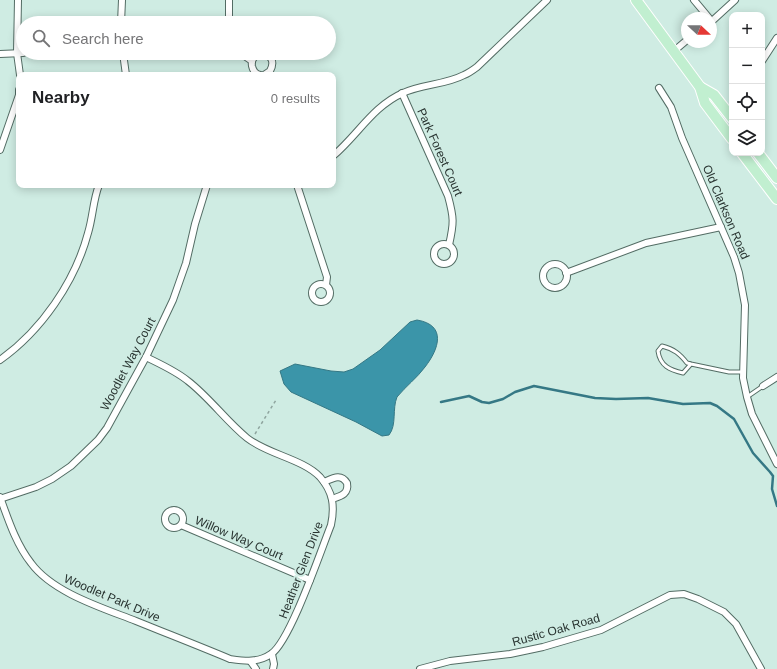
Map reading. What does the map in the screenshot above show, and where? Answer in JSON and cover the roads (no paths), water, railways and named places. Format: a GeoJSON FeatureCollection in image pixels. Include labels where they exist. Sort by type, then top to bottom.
{"type":"FeatureCollection","features":[{"type":"Feature","properties":{"kind":"main road"},"geometry":{"type":"LineString","coordinates":[[636,0],[700,87],[705,103],[729,135]]}},
{"type":"Feature","properties":{"kind":"main road"},"geometry":{"type":"LineString","coordinates":[[700,87],[714,95],[729,114]]}},
{"type":"Feature","properties":{"kind":"main road"},"geometry":{"type":"LineString","coordinates":[[744,156],[777,199]]}},
{"type":"Feature","properties":{"kind":"main road"},"geometry":{"type":"LineString","coordinates":[[760,156],[777,178]]}},
{"type":"Feature","properties":{"kind":"street"},"geometry":{"type":"LineString","coordinates":[[18,0],[19,16]]}},
{"type":"Feature","properties":{"kind":"street"},"geometry":{"type":"LineString","coordinates":[[121,16],[122,0]]}},
{"type":"Feature","properties":{"kind":"street"},"geometry":{"type":"LineString","coordinates":[[229,0],[229,16]]}},
{"type":"Feature","properties":{"kind":"street"},"geometry":{"type":"LineString","coordinates":[[336,154],[342,149],[370,117],[385,104],[402,93],[417,87],[464,76],[477,67],[547,0]]}},
{"type":"Feature","properties":{"kind":"street"},"geometry":{"type":"LineString","coordinates":[[694,0],[704,12]]}},
{"type":"Feature","properties":{"kind":"street"},"geometry":{"type":"LineString","coordinates":[[717,15],[735,0]]}},
{"type":"Feature","properties":{"kind":"street"},"geometry":{"type":"LineString","coordinates":[[765,56],[777,38]]}},
{"type":"Feature","properties":{"kind":"street"},"geometry":{"type":"LineString","coordinates":[[674,50],[681,45]]}},
{"type":"Feature","properties":{"kind":"street"},"geometry":{"type":"LineString","coordinates":[[0,54],[16,53]]}},
{"type":"Feature","properties":{"kind":"street"},"geometry":{"type":"LineString","coordinates":[[20,60],[20,72]]}},
{"type":"Feature","properties":{"kind":"street"},"geometry":{"type":"LineString","coordinates":[[123,60],[125,72]]}},
{"type":"Feature","properties":{"kind":"street"},"geometry":{"type":"LineString","coordinates":[[268,72],[272,68],[272,60]]}},
{"type":"Feature","properties":{"kind":"street"},"geometry":{"type":"LineString","coordinates":[[252,61],[252,68],[254,72]]}},
{"type":"Feature","properties":{"kind":"street","name":"Old Clarkson Road"},"geometry":{"type":"LineString","coordinates":[[659,88],[671,107],[682,138],[734,257],[742,288],[745,318],[743,378],[752,414],[777,464]]}},
{"type":"Feature","properties":{"kind":"street","name":"Park Forest Court"},"geometry":{"type":"LineString","coordinates":[[402,93],[452,208],[454,224],[449,245]]}},
{"type":"Feature","properties":{"kind":"street"},"geometry":{"type":"LineString","coordinates":[[0,150],[16,104]]}},
{"type":"Feature","properties":{"kind":"street"},"geometry":{"type":"LineString","coordinates":[[0,360],[35,329],[60,295],[86,242],[98,188]]}},
{"type":"Feature","properties":{"kind":"street","name":"Woodlet Way Court"},"geometry":{"type":"LineString","coordinates":[[0,498],[36,487],[52,479],[83,456],[107,428],[146,357],[181,280],[195,224],[206,188]]}},
{"type":"Feature","properties":{"kind":"street"},"geometry":{"type":"LineString","coordinates":[[298,188],[327,277],[326,285]]}},
{"type":"Feature","properties":{"kind":"street"},"geometry":{"type":"LineString","coordinates":[[566,273],[646,243],[721,228]]}},
{"type":"Feature","properties":{"kind":"street","name":"Heather Glen Drive"},"geometry":{"type":"LineString","coordinates":[[146,357],[188,381],[248,439],[265,449],[310,469],[324,482],[332,499],[334,508],[331,525],[310,580],[286,637],[272,654]]}},
{"type":"Feature","properties":{"kind":"street"},"geometry":{"type":"LineString","coordinates":[[763,386],[777,377]]}},
{"type":"Feature","properties":{"kind":"street"},"geometry":{"type":"LineString","coordinates":[[324,482],[339,477],[346,480],[348,489],[345,494],[332,499]]}},
{"type":"Feature","properties":{"kind":"street","name":"Woodlet Park Drive"},"geometry":{"type":"LineString","coordinates":[[0,498],[24,554],[31,564],[50,582],[59,588],[230,659],[251,662],[272,654]]}},
{"type":"Feature","properties":{"kind":"street","name":"Willow Way Court"},"geometry":{"type":"LineString","coordinates":[[181,525],[310,580]]}},
{"type":"Feature","properties":{"kind":"street","name":"Rustic Oak Road"},"geometry":{"type":"LineString","coordinates":[[420,669],[450,661],[510,654],[543,647],[601,630],[670,594],[684,594],[724,612],[736,624],[760,669]]}},
{"type":"Feature","properties":{"kind":"street"},"geometry":{"type":"LineString","coordinates":[[272,654],[274,664],[273,669]]}},
{"type":"Feature","properties":{"kind":"street"},"geometry":{"type":"LineString","coordinates":[[251,662],[256,669]]}},
{"type":"Feature","properties":{"kind":"lane"},"geometry":{"type":"LineString","coordinates":[[692,364],[683,373],[675,371],[663,365],[659,359],[658,351],[662,346],[679,353],[687,363],[692,364],[729,372],[743,372]]}},
{"type":"Feature","properties":{"kind":"lane"},"geometry":{"type":"LineString","coordinates":[[747,397],[763,386]]}},
{"type":"Feature","properties":{"kind":"water"},"geometry":{"type":"Polygon","coordinates":[[[417,320],[427,323],[433,327],[438,339],[437,346],[430,360],[419,375],[397,397],[393,427],[389,435],[382,436],[356,422],[291,392],[284,384],[280,371],[295,364],[331,371],[344,372],[353,369],[380,350],[410,322],[417,320]]]}},
{"type":"Feature","properties":{"kind":"waterway"},"geometry":{"type":"LineString","coordinates":[[441,402],[469,396],[482,402],[489,403],[503,399],[515,392],[534,386],[595,398],[648,398],[683,404],[710,403],[717,406],[734,419],[753,453],[773,476],[772,489],[777,506]]}}]}
